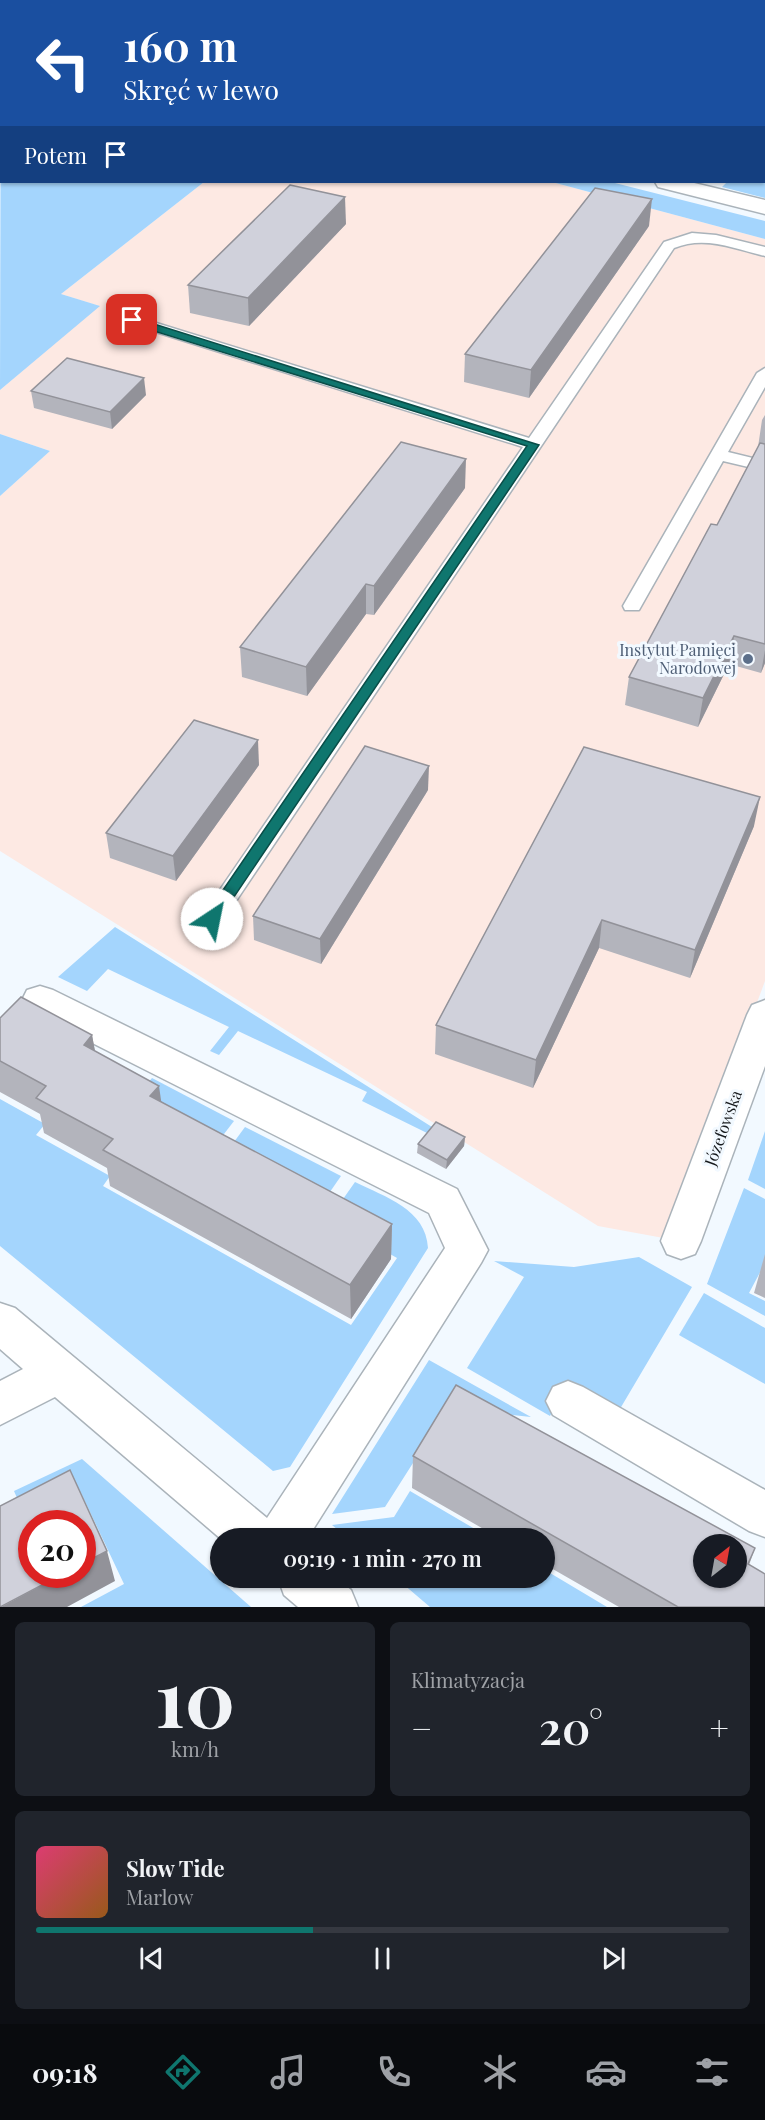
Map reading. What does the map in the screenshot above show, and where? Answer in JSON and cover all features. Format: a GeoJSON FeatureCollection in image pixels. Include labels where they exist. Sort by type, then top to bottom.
{"type":"FeatureCollection","features":[{"type":"Feature","properties":{"kind":"street"},"geometry":{"type":"LineString","coordinates":[[670,183],[765,207]]}},
{"type":"Feature","properties":{"kind":"street"},"geometry":{"type":"LineString","coordinates":[[40,1000],[443,1201],[467,1250],[287,1528]]}},
{"type":"Feature","properties":{"kind":"street","name":"Józefowska"},"geometry":{"type":"LineString","coordinates":[[681,1241],[765,1015]]}},
{"type":"Feature","properties":{"kind":"street"},"geometry":{"type":"LineString","coordinates":[[0,1322],[243,1528]]}},
{"type":"Feature","properties":{"kind":"street"},"geometry":{"type":"LineString","coordinates":[[0,1404],[58,1372]]}},
{"type":"Feature","properties":{"kind":"street"},"geometry":{"type":"LineString","coordinates":[[568,1401],[765,1515]]}},
{"type":"Feature","properties":{"kind":"street"},"geometry":{"type":"LineString","coordinates":[[312,1588],[334,1607]]}},
{"type":"Feature","properties":{"kind":"lane"},"geometry":{"type":"LineString","coordinates":[[212,919],[669,245],[681,238],[694,236],[765,252]]}},
{"type":"Feature","properties":{"kind":"lane"},"geometry":{"type":"LineString","coordinates":[[132,320],[533,445]]}},
{"type":"Feature","properties":{"kind":"lane"},"geometry":{"type":"LineString","coordinates":[[632,606],[765,373]]}},
{"type":"Feature","properties":{"kind":"lane"},"geometry":{"type":"LineString","coordinates":[[718,455],[765,466]]}},
{"type":"Feature","properties":{"kind":"shaded area"},"geometry":{"type":"Polygon","coordinates":[[[1,183],[203,183],[61,294],[100,306],[0,390],[1,183]]]}},
{"type":"Feature","properties":{"kind":"shaded area"},"geometry":{"type":"Polygon","coordinates":[[[203,183],[556,183],[765,239],[765,981],[669,1239],[598,1226],[0,851],[0,496],[50,451],[0,434],[0,390],[99,306],[61,294],[203,183]]]}},
{"type":"Feature","properties":{"kind":"shaded area"},"geometry":{"type":"Polygon","coordinates":[[[556,183],[615,183],[765,221],[765,239],[556,183]]]}},
{"type":"Feature","properties":{"kind":"shaded area"},"geometry":{"type":"Polygon","coordinates":[[[726,183],[765,183],[765,198],[722,187],[726,183]]]}},
{"type":"Feature","properties":{"kind":"shaded area"},"geometry":{"type":"Polygon","coordinates":[[[0,434],[50,451],[0,496],[0,434]]]}},
{"type":"Feature","properties":{"kind":"shaded area"},"geometry":{"type":"Polygon","coordinates":[[[115,927],[432,1127],[427,1133],[362,1101],[367,1092],[238,1031],[219,1055],[210,1051],[229,1027],[108,969],[87,991],[58,977],[115,927]]]}},
{"type":"Feature","properties":{"kind":"shaded area"},"geometry":{"type":"Polygon","coordinates":[[[152,1078],[234,1121],[207,1156],[134,1100],[152,1078]]]}},
{"type":"Feature","properties":{"kind":"shaded area"},"geometry":{"type":"Polygon","coordinates":[[[0,1099],[45,1124],[36,1135],[110,1176],[103,1186],[351,1325],[397,1258],[329,1219],[355,1182],[391,1199],[412,1214],[420,1223],[426,1235],[428,1248],[290,1467],[273,1471],[0,1246],[0,1099]]]}},
{"type":"Feature","properties":{"kind":"shaded area"},"geometry":{"type":"Polygon","coordinates":[[[245,1127],[341,1176],[316,1212],[220,1161],[245,1127]]]}},
{"type":"Feature","properties":{"kind":"shaded area"},"geometry":{"type":"Polygon","coordinates":[[[765,1131],[765,1189],[748,1180],[765,1131]]]}},
{"type":"Feature","properties":{"kind":"shaded area"},"geometry":{"type":"Polygon","coordinates":[[[744,1188],[765,1199],[765,1263],[749,1293],[765,1301],[765,1316],[707,1284],[744,1188]]]}},
{"type":"Feature","properties":{"kind":"shaded area"},"geometry":{"type":"Polygon","coordinates":[[[639,1257],[692,1287],[614,1419],[564,1392],[550,1416],[467,1368],[524,1277],[494,1261],[574,1267],[639,1257]]]}},
{"type":"Feature","properties":{"kind":"shaded area"},"geometry":{"type":"Polygon","coordinates":[[[704,1293],[765,1328],[765,1384],[679,1335],[704,1293]]]}},
{"type":"Feature","properties":{"kind":"shaded area"},"geometry":{"type":"Polygon","coordinates":[[[429,1360],[531,1417],[448,1408],[385,1507],[332,1514],[429,1360]]]}},
{"type":"Feature","properties":{"kind":"shaded area"},"geometry":{"type":"Polygon","coordinates":[[[82,1459],[210,1571],[210,1588],[229,1588],[251,1607],[81,1607],[124,1584],[96,1525],[96,1510],[89,1510],[81,1493],[48,1510],[22,1510],[14,1491],[82,1459]]]}},
{"type":"Feature","properties":{"kind":"shaded area"},"geometry":{"type":"Polygon","coordinates":[[[410,1491],[473,1528],[336,1528],[332,1525],[394,1517],[410,1491]]]}},
{"type":"Feature","properties":{"kind":"shaded area"},"geometry":{"type":"Polygon","coordinates":[[[555,1576],[607,1607],[430,1607],[408,1588],[555,1588],[555,1576]]]}},
{"type":"Feature","properties":{"kind":"building"},"geometry":{"type":"Polygon","coordinates":[[[290,185],[345,197],[248,298],[188,285],[290,185]]]}},
{"type":"Feature","properties":{"kind":"building"},"geometry":{"type":"Polygon","coordinates":[[[595,188],[652,199],[531,370],[465,354],[595,188]]]}},
{"type":"Feature","properties":{"kind":"building"},"geometry":{"type":"Polygon","coordinates":[[[67,358],[144,378],[110,412],[31,391],[67,358]]]}},
{"type":"Feature","properties":{"kind":"building"},"geometry":{"type":"Polygon","coordinates":[[[401,442],[466,459],[374,586],[366,584],[306,667],[240,647],[401,442]]]}},
{"type":"Feature","properties":{"kind":"building"},"geometry":{"type":"Polygon","coordinates":[[[760,443],[765,444],[765,644],[734,636],[703,698],[629,677],[711,524],[717,525],[760,443]]]}},
{"type":"Feature","properties":{"kind":"building"},"geometry":{"type":"Polygon","coordinates":[[[194,720],[258,740],[173,856],[106,833],[194,720]]]}},
{"type":"Feature","properties":{"kind":"building"},"geometry":{"type":"Polygon","coordinates":[[[365,746],[429,766],[320,939],[253,916],[365,746]]]}},
{"type":"Feature","properties":{"kind":"building"},"geometry":{"type":"Polygon","coordinates":[[[584,747],[760,797],[695,950],[602,920],[536,1060],[436,1025],[584,747]]]}},
{"type":"Feature","properties":{"kind":"building"},"geometry":{"type":"Polygon","coordinates":[[[21,997],[92,1035],[84,1045],[159,1086],[150,1096],[392,1224],[350,1285],[103,1150],[113,1139],[36,1098],[46,1086],[0,1061],[0,1018],[21,997]]]}},
{"type":"Feature","properties":{"kind":"building"},"geometry":{"type":"Polygon","coordinates":[[[436,1122],[465,1137],[447,1160],[418,1144],[436,1122]]]}},
{"type":"Feature","properties":{"kind":"building"},"geometry":{"type":"Polygon","coordinates":[[[456,1385],[729,1534],[693,1534],[693,1588],[747,1588],[747,1544],[755,1548],[748,1564],[765,1574],[765,1607],[678,1607],[555,1537],[555,1528],[539,1528],[413,1456],[456,1385]]]}},
{"type":"Feature","properties":{"kind":"building"},"geometry":{"type":"Polygon","coordinates":[[[70,1470],[88,1510],[18,1510],[18,1588],[36,1588],[0,1607],[0,1506],[70,1470]]]}},
{"type":"Feature","properties":{"kind":"building"},"geometry":{"type":"Polygon","coordinates":[[[96,1527],[107,1551],[96,1557],[96,1527]]]}},
{"type":"Feature","properties":{"kind":"place","name":"Instytut Pamięci Narodowej"},"geometry":{"type":"Point","coordinates":[748,659]}},
{"type":"Feature","properties":{"kind":"route"},"geometry":{"type":"LineString","coordinates":[[132,320],[533,445],[212,919]]}}]}
